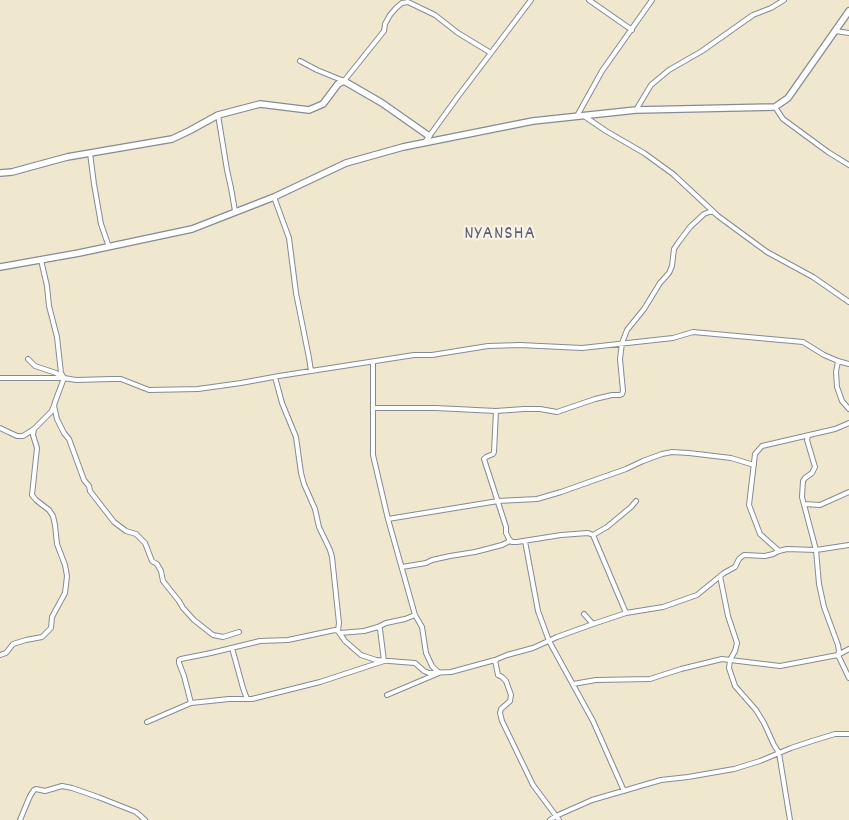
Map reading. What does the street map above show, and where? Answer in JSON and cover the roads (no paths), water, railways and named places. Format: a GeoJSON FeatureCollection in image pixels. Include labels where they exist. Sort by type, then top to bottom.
{"type":"FeatureCollection","features":[{"type":"Feature","properties":{"kind":"street"},"geometry":{"type":"LineString","coordinates":[[424,142],[531,0]]}},
{"type":"Feature","properties":{"kind":"street"},"geometry":{"type":"LineString","coordinates":[[589,0],[632,30]]}},
{"type":"Feature","properties":{"kind":"street"},"geometry":{"type":"LineString","coordinates":[[580,116],[602,71],[652,0]]}},
{"type":"Feature","properties":{"kind":"street"},"geometry":{"type":"LineString","coordinates":[[636,110],[651,85],[669,70],[702,51],[753,15],[771,8],[784,0]]}},
{"type":"Feature","properties":{"kind":"street"},"geometry":{"type":"LineString","coordinates":[[0,173],[12,172],[66,157],[172,139],[218,115],[260,104],[309,110],[323,104],[338,84],[344,81],[384,32],[385,24],[390,15],[402,3],[408,2],[435,15],[458,34],[491,53]]}},
{"type":"Feature","properties":{"kind":"street"},"geometry":{"type":"LineString","coordinates":[[0,267],[109,247],[192,229],[274,197],[346,163],[424,142],[533,120],[636,110],[775,107],[788,98],[849,12]]}},
{"type":"Feature","properties":{"kind":"street"},"geometry":{"type":"LineString","coordinates":[[836,31],[849,34]]}},
{"type":"Feature","properties":{"kind":"street"},"geometry":{"type":"LineString","coordinates":[[300,61],[344,81],[430,136]]}},
{"type":"Feature","properties":{"kind":"street"},"geometry":{"type":"LineString","coordinates":[[775,107],[783,119],[849,165]]}},
{"type":"Feature","properties":{"kind":"street"},"geometry":{"type":"LineString","coordinates":[[218,115],[235,211]]}},
{"type":"Feature","properties":{"kind":"street"},"geometry":{"type":"LineString","coordinates":[[580,116],[644,153],[673,174],[724,221],[767,252],[813,277],[849,302]]}},
{"type":"Feature","properties":{"kind":"street"},"geometry":{"type":"LineString","coordinates":[[90,153],[102,224],[109,247]]}},
{"type":"Feature","properties":{"kind":"street"},"geometry":{"type":"LineString","coordinates":[[274,197],[289,238],[296,294],[311,372]]}},
{"type":"Feature","properties":{"kind":"street"},"geometry":{"type":"LineString","coordinates":[[374,408],[436,408],[496,411],[524,408],[557,412],[595,399],[622,394],[620,359],[622,343],[627,330],[669,273],[672,266],[674,249],[678,243],[690,227],[704,214],[712,211]]}},
{"type":"Feature","properties":{"kind":"street"},"geometry":{"type":"LineString","coordinates":[[41,260],[49,306],[57,337],[60,373],[64,378]]}},
{"type":"Feature","properties":{"kind":"street"},"geometry":{"type":"LineString","coordinates":[[0,378],[121,379],[149,390],[198,389],[414,355],[432,355],[488,346],[520,345],[582,348],[673,338],[693,332],[803,342],[838,362],[849,364]]}},
{"type":"Feature","properties":{"kind":"street"},"geometry":{"type":"LineString","coordinates":[[28,359],[35,366],[56,373],[64,378]]}},
{"type":"Feature","properties":{"kind":"street"},"geometry":{"type":"LineString","coordinates":[[373,362],[373,455],[388,519],[415,615],[422,627],[426,653],[432,666],[439,673]]}},
{"type":"Feature","properties":{"kind":"street"},"geometry":{"type":"LineString","coordinates":[[838,362],[836,372],[837,387],[842,401],[849,409]]}},
{"type":"Feature","properties":{"kind":"street"},"geometry":{"type":"LineString","coordinates":[[275,377],[282,403],[296,436],[304,484],[332,557],[339,632],[345,641],[361,655],[376,660],[411,662],[429,673],[451,672],[533,648],[626,613],[663,607],[697,595],[724,573],[735,567],[739,559],[744,555],[765,556],[787,549],[816,550],[849,545]]}},
{"type":"Feature","properties":{"kind":"street"},"geometry":{"type":"LineString","coordinates":[[0,428],[17,436],[23,436],[34,429],[51,412],[64,378]]}},
{"type":"Feature","properties":{"kind":"street"},"geometry":{"type":"LineString","coordinates":[[54,406],[57,419],[69,439],[90,491],[114,522],[126,531],[136,534],[145,543],[152,561],[157,564],[161,571],[163,581],[180,601],[183,608],[194,620],[213,635],[223,636],[239,632]]}},
{"type":"Feature","properties":{"kind":"street"},"geometry":{"type":"LineString","coordinates":[[496,411],[494,452],[484,459],[510,541]]}},
{"type":"Feature","properties":{"kind":"street"},"geometry":{"type":"LineString","coordinates":[[779,551],[760,534],[749,505],[755,454],[762,446],[835,429],[849,423]]}},
{"type":"Feature","properties":{"kind":"street"},"geometry":{"type":"LineString","coordinates":[[0,655],[6,652],[13,644],[42,637],[51,628],[52,617],[65,593],[67,576],[53,516],[32,495],[36,448],[33,435],[34,429]]}},
{"type":"Feature","properties":{"kind":"street"},"geometry":{"type":"LineString","coordinates":[[808,436],[809,449],[815,467],[812,473],[803,481],[802,497],[816,550],[819,584],[824,607],[838,645],[838,655],[849,678]]}},
{"type":"Feature","properties":{"kind":"street"},"geometry":{"type":"LineString","coordinates":[[388,519],[498,501],[537,499],[672,452],[731,458],[754,465]]}},
{"type":"Feature","properties":{"kind":"street"},"geometry":{"type":"LineString","coordinates":[[804,504],[820,505],[849,492]]}},
{"type":"Feature","properties":{"kind":"street"},"geometry":{"type":"LineString","coordinates":[[593,535],[607,527],[636,501]]}},
{"type":"Feature","properties":{"kind":"street"},"geometry":{"type":"LineString","coordinates":[[402,567],[475,552],[510,541],[517,542],[588,533],[593,535],[626,613]]}},
{"type":"Feature","properties":{"kind":"street"},"geometry":{"type":"LineString","coordinates":[[526,540],[538,611],[549,641],[593,720],[624,791]]}},
{"type":"Feature","properties":{"kind":"street"},"geometry":{"type":"LineString","coordinates":[[720,576],[728,616],[736,643],[729,668],[735,686],[756,710],[779,753],[790,820]]}},
{"type":"Feature","properties":{"kind":"street"},"geometry":{"type":"LineString","coordinates":[[584,614],[593,624]]}},
{"type":"Feature","properties":{"kind":"street"},"geometry":{"type":"LineString","coordinates":[[191,703],[179,660],[260,641],[288,640],[319,633],[364,631],[378,627],[386,622],[405,619],[415,615]]}},
{"type":"Feature","properties":{"kind":"street"},"geometry":{"type":"LineString","coordinates":[[378,627],[382,634],[384,661]]}},
{"type":"Feature","properties":{"kind":"street"},"geometry":{"type":"LineString","coordinates":[[232,648],[247,699]]}},
{"type":"Feature","properties":{"kind":"street"},"geometry":{"type":"LineString","coordinates":[[573,684],[596,680],[650,679],[722,659],[780,666],[838,655],[849,649]]}},
{"type":"Feature","properties":{"kind":"street"},"geometry":{"type":"LineString","coordinates":[[495,660],[498,675],[502,676],[506,681],[511,695],[510,701],[501,709],[502,721],[532,785],[559,820]]}},
{"type":"Feature","properties":{"kind":"street"},"geometry":{"type":"LineString","coordinates":[[147,722],[191,703],[229,699],[252,699],[320,682],[384,661]]}},
{"type":"Feature","properties":{"kind":"street"},"geometry":{"type":"LineString","coordinates":[[387,695],[439,673]]}},
{"type":"Feature","properties":{"kind":"street"},"geometry":{"type":"LineString","coordinates":[[550,820],[592,800],[661,780],[734,769],[835,734],[849,734]]}},
{"type":"Feature","properties":{"kind":"street"},"geometry":{"type":"LineString","coordinates":[[20,820],[34,790],[45,791],[62,786],[98,797],[136,812],[145,820]]}},
{"type":"Feature","properties":{"kind":"district","name":"NYANSHA"},"geometry":{"type":"Point","coordinates":[500,235]}}]}
